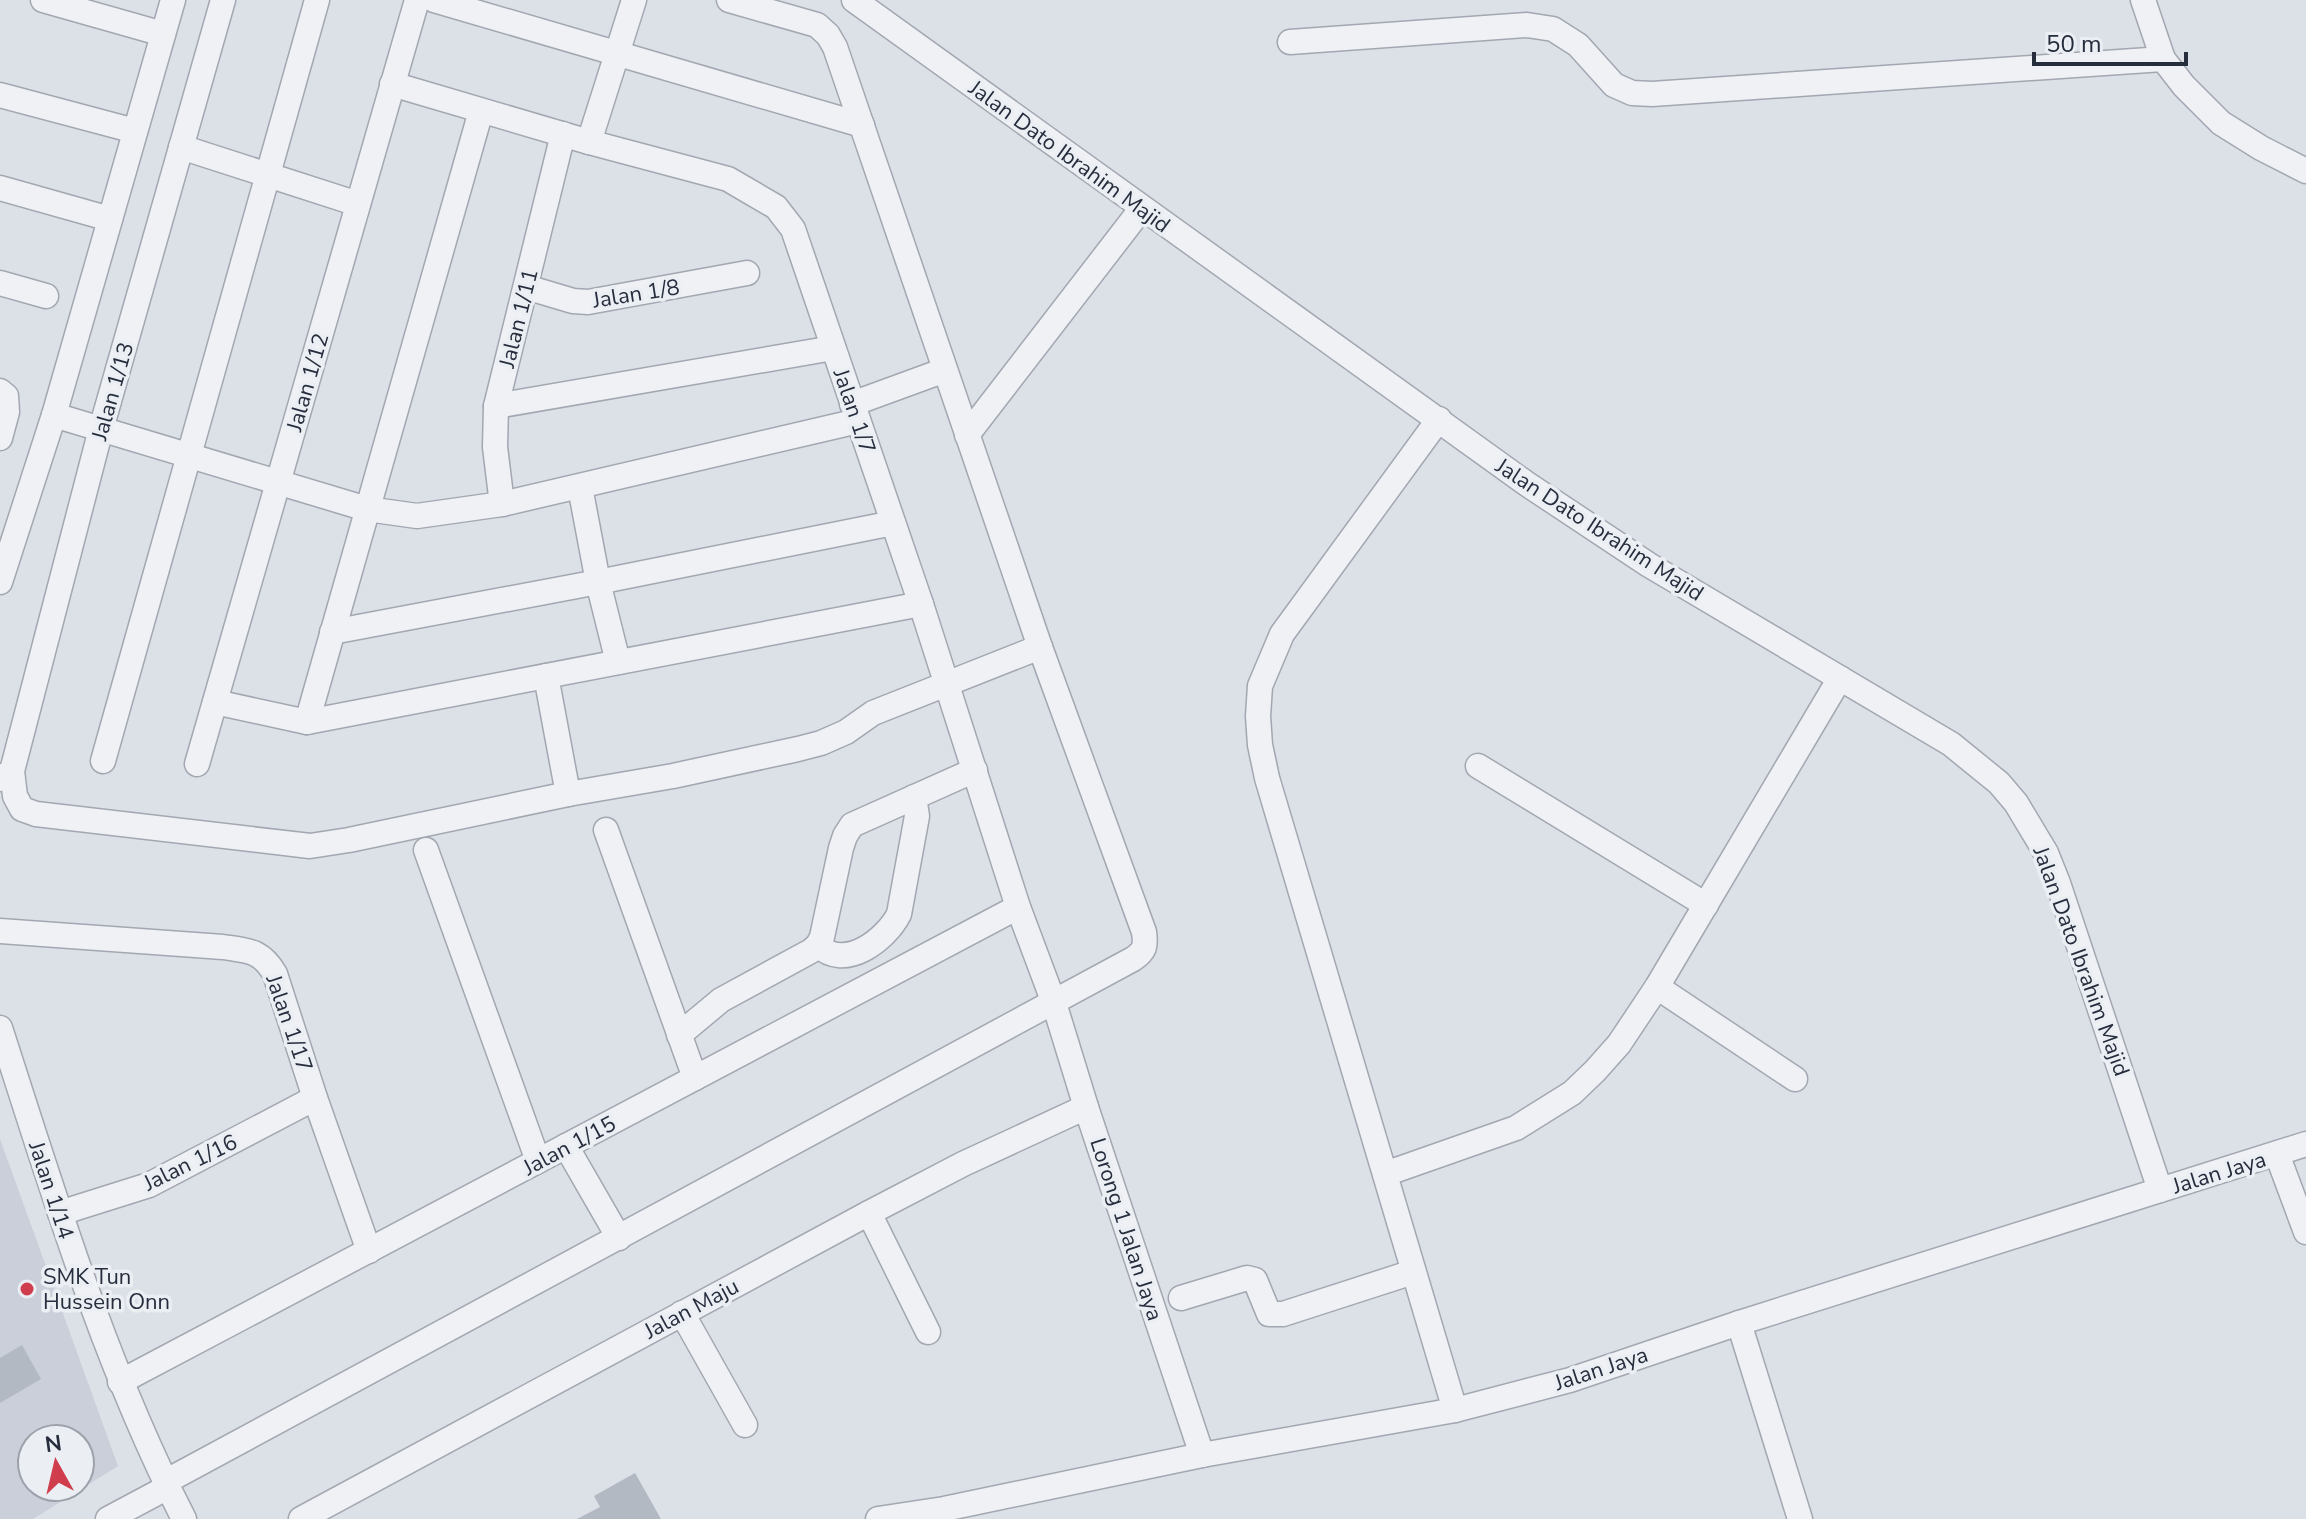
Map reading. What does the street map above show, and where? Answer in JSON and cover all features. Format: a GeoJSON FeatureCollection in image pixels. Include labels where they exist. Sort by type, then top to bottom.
{"type":"FeatureCollection","features":[{"type":"Feature","properties":{"kind":"street"},"geometry":{"type":"LineString","coordinates":[[43,0],[163,34]]}},
{"type":"Feature","properties":{"kind":"street"},"geometry":{"type":"LineString","coordinates":[[1,576],[54,415],[173,0]]}},
{"type":"Feature","properties":{"kind":"street","name":"Jalan 1/13"},"geometry":{"type":"LineString","coordinates":[[6,775],[10,729],[101,429],[223,0]]}},
{"type":"Feature","properties":{"kind":"street"},"geometry":{"type":"LineString","coordinates":[[103,761],[317,0]]}},
{"type":"Feature","properties":{"kind":"street","name":"Jalan 1/12"},"geometry":{"type":"LineString","coordinates":[[197,764],[417,0]]}},
{"type":"Feature","properties":{"kind":"street"},"geometry":{"type":"LineString","coordinates":[[434,0],[862,125]]}},
{"type":"Feature","properties":{"kind":"street"},"geometry":{"type":"LineString","coordinates":[[589,142],[634,0]]}},
{"type":"Feature","properties":{"kind":"street"},"geometry":{"type":"LineString","coordinates":[[108,1519],[1143,953],[1146,945],[1144,932],[1040,647],[835,47],[817,25],[729,0]]}},
{"type":"Feature","properties":{"kind":"street","name":"Jalan Dato Ibrahim Majid"},"geometry":{"type":"LineString","coordinates":[[854,0],[1527,484],[1649,565],[1951,744],[1999,783],[2033,829],[2058,883],[2160,1190]]}},
{"type":"Feature","properties":{"kind":"street"},"geometry":{"type":"LineString","coordinates":[[2143,0],[2163,59],[2184,86],[2221,123],[2306,171]]}},
{"type":"Feature","properties":{"kind":"street"},"geometry":{"type":"LineString","coordinates":[[1290,42],[1527,25],[1553,29],[1578,45],[1614,85],[1632,93],[1652,94],[2163,59]]}},
{"type":"Feature","properties":{"kind":"street","name":"Jalan 1/7"},"geometry":{"type":"LineString","coordinates":[[392,84],[728,179],[776,207],[793,229],[921,604],[1018,907],[1054,1003]]}},
{"type":"Feature","properties":{"kind":"street"},"geometry":{"type":"LineString","coordinates":[[0,95],[135,131]]}},
{"type":"Feature","properties":{"kind":"street"},"geometry":{"type":"LineString","coordinates":[[307,722],[481,111]]}},
{"type":"Feature","properties":{"kind":"street","name":"Jalan 1/11"},"geometry":{"type":"LineString","coordinates":[[502,504],[495,447],[496,406],[563,134]]}},
{"type":"Feature","properties":{"kind":"street"},"geometry":{"type":"LineString","coordinates":[[181,147],[358,204]]}},
{"type":"Feature","properties":{"kind":"street"},"geometry":{"type":"LineString","coordinates":[[0,188],[110,219]]}},
{"type":"Feature","properties":{"kind":"street"},"geometry":{"type":"LineString","coordinates":[[967,435],[1142,208]]}},
{"type":"Feature","properties":{"kind":"street","name":"Jalan 1/8"},"geometry":{"type":"LineString","coordinates":[[526,287],[573,301],[604,301],[747,273]]}},
{"type":"Feature","properties":{"kind":"street"},"geometry":{"type":"LineString","coordinates":[[0,283],[46,296]]}},
{"type":"Feature","properties":{"kind":"street"},"geometry":{"type":"LineString","coordinates":[[496,406],[833,348]]}},
{"type":"Feature","properties":{"kind":"street"},"geometry":{"type":"LineString","coordinates":[[54,415],[367,509],[417,516],[502,504],[580,487],[855,412],[945,370]]}},
{"type":"Feature","properties":{"kind":"street"},"geometry":{"type":"LineString","coordinates":[[0,391],[6,396],[7,412],[0,438]]}},
{"type":"Feature","properties":{"kind":"street"},"geometry":{"type":"LineString","coordinates":[[1439,419],[1282,634],[1260,686],[1259,701],[1260,745],[1267,778],[1455,1410]]}},
{"type":"Feature","properties":{"kind":"street"},"geometry":{"type":"LineString","coordinates":[[580,487],[598,582],[618,662]]}},
{"type":"Feature","properties":{"kind":"street"},"geometry":{"type":"LineString","coordinates":[[332,632],[893,523]]}},
{"type":"Feature","properties":{"kind":"street"},"geometry":{"type":"LineString","coordinates":[[215,702],[307,722],[921,604]]}},
{"type":"Feature","properties":{"kind":"street"},"geometry":{"type":"LineString","coordinates":[[6,775],[22,809],[36,814],[310,846],[673,776],[821,743],[846,732],[873,713],[1040,647]]}},
{"type":"Feature","properties":{"kind":"street"},"geometry":{"type":"LineString","coordinates":[[546,676],[568,794]]}},
{"type":"Feature","properties":{"kind":"street"},"geometry":{"type":"LineString","coordinates":[[1385,1174],[1516,1128],[1572,1093],[1619,1044],[1657,987],[1840,678]]}},
{"type":"Feature","properties":{"kind":"street"},"geometry":{"type":"LineString","coordinates":[[1478,766],[1706,905]]}},
{"type":"Feature","properties":{"kind":"street"},"geometry":{"type":"LineString","coordinates":[[679,1035],[721,1000],[818,945],[845,836],[852,825],[975,770]]}},
{"type":"Feature","properties":{"kind":"street"},"geometry":{"type":"LineString","coordinates":[[818,945],[831,954],[844,956],[857,953],[893,925],[899,914],[917,816],[914,797]]}},
{"type":"Feature","properties":{"kind":"street"},"geometry":{"type":"LineString","coordinates":[[606,830],[695,1078]]}},
{"type":"Feature","properties":{"kind":"street"},"geometry":{"type":"LineString","coordinates":[[426,850],[538,1161]]}},
{"type":"Feature","properties":{"kind":"street","name":"Jalan 1/15"},"geometry":{"type":"LineString","coordinates":[[120,1382],[1018,907]]}},
{"type":"Feature","properties":{"kind":"street","name":"Jalan 1/17"},"geometry":{"type":"LineString","coordinates":[[0,931],[223,947],[254,951],[268,961],[369,1251]]}},
{"type":"Feature","properties":{"kind":"street"},"geometry":{"type":"LineString","coordinates":[[1657,987],[1795,1079]]}},
{"type":"Feature","properties":{"kind":"street","name":"Lorong 1 Jalan Jaya"},"geometry":{"type":"LineString","coordinates":[[1054,1003],[1202,1455]]}},
{"type":"Feature","properties":{"kind":"street","name":"Jalan 1/14"},"geometry":{"type":"LineString","coordinates":[[0,1028],[60,1213],[120,1382],[184,1519]]}},
{"type":"Feature","properties":{"kind":"street","name":"Jalan 1/16"},"geometry":{"type":"LineString","coordinates":[[60,1213],[149,1185],[315,1098]]}},
{"type":"Feature","properties":{"kind":"street","name":"Jalan Maju"},"geometry":{"type":"LineString","coordinates":[[301,1519],[869,1213],[963,1164],[1086,1107]]}},
{"type":"Feature","properties":{"kind":"street","name":"Jalan Jaya"},"geometry":{"type":"LineString","coordinates":[[878,1519],[945,1514],[1202,1455],[1455,1410],[1570,1380],[1739,1323],[2306,1144]]}},
{"type":"Feature","properties":{"kind":"street"},"geometry":{"type":"LineString","coordinates":[[566,1146],[619,1238]]}},
{"type":"Feature","properties":{"kind":"street"},"geometry":{"type":"LineString","coordinates":[[2277,1154],[2306,1232]]}},
{"type":"Feature","properties":{"kind":"street"},"geometry":{"type":"LineString","coordinates":[[869,1213],[928,1332]]}},
{"type":"Feature","properties":{"kind":"street"},"geometry":{"type":"LineString","coordinates":[[1181,1298],[1247,1278],[1255,1280],[1269,1314],[1283,1314],[1413,1272]]}},
{"type":"Feature","properties":{"kind":"street"},"geometry":{"type":"LineString","coordinates":[[682,1313],[745,1425]]}},
{"type":"Feature","properties":{"kind":"street"},"geometry":{"type":"LineString","coordinates":[[1739,1323],[1800,1519]]}},
{"type":"Feature","properties":{"kind":"shaded area","name":"SMK Tun Hussein Onn"},"geometry":{"type":"Polygon","coordinates":[[[0,1139],[118,1466],[96,1480],[96,1423],[16,1423],[16,1503],[59,1503],[33,1519],[0,1519],[0,1139]]]}},
{"type":"Feature","properties":{"kind":"building"},"geometry":{"type":"Polygon","coordinates":[[[22,1345],[41,1379],[0,1403],[0,1358],[22,1345]]]}},
{"type":"Feature","properties":{"kind":"building"},"geometry":{"type":"Polygon","coordinates":[[[635,1473],[661,1519],[577,1519],[600,1507],[594,1496],[635,1473]]]}},
{"type":"Feature","properties":{"kind":"place","name":"SMK Tun Hussein Onn"},"geometry":{"type":"Point","coordinates":[27,1289]}}]}
